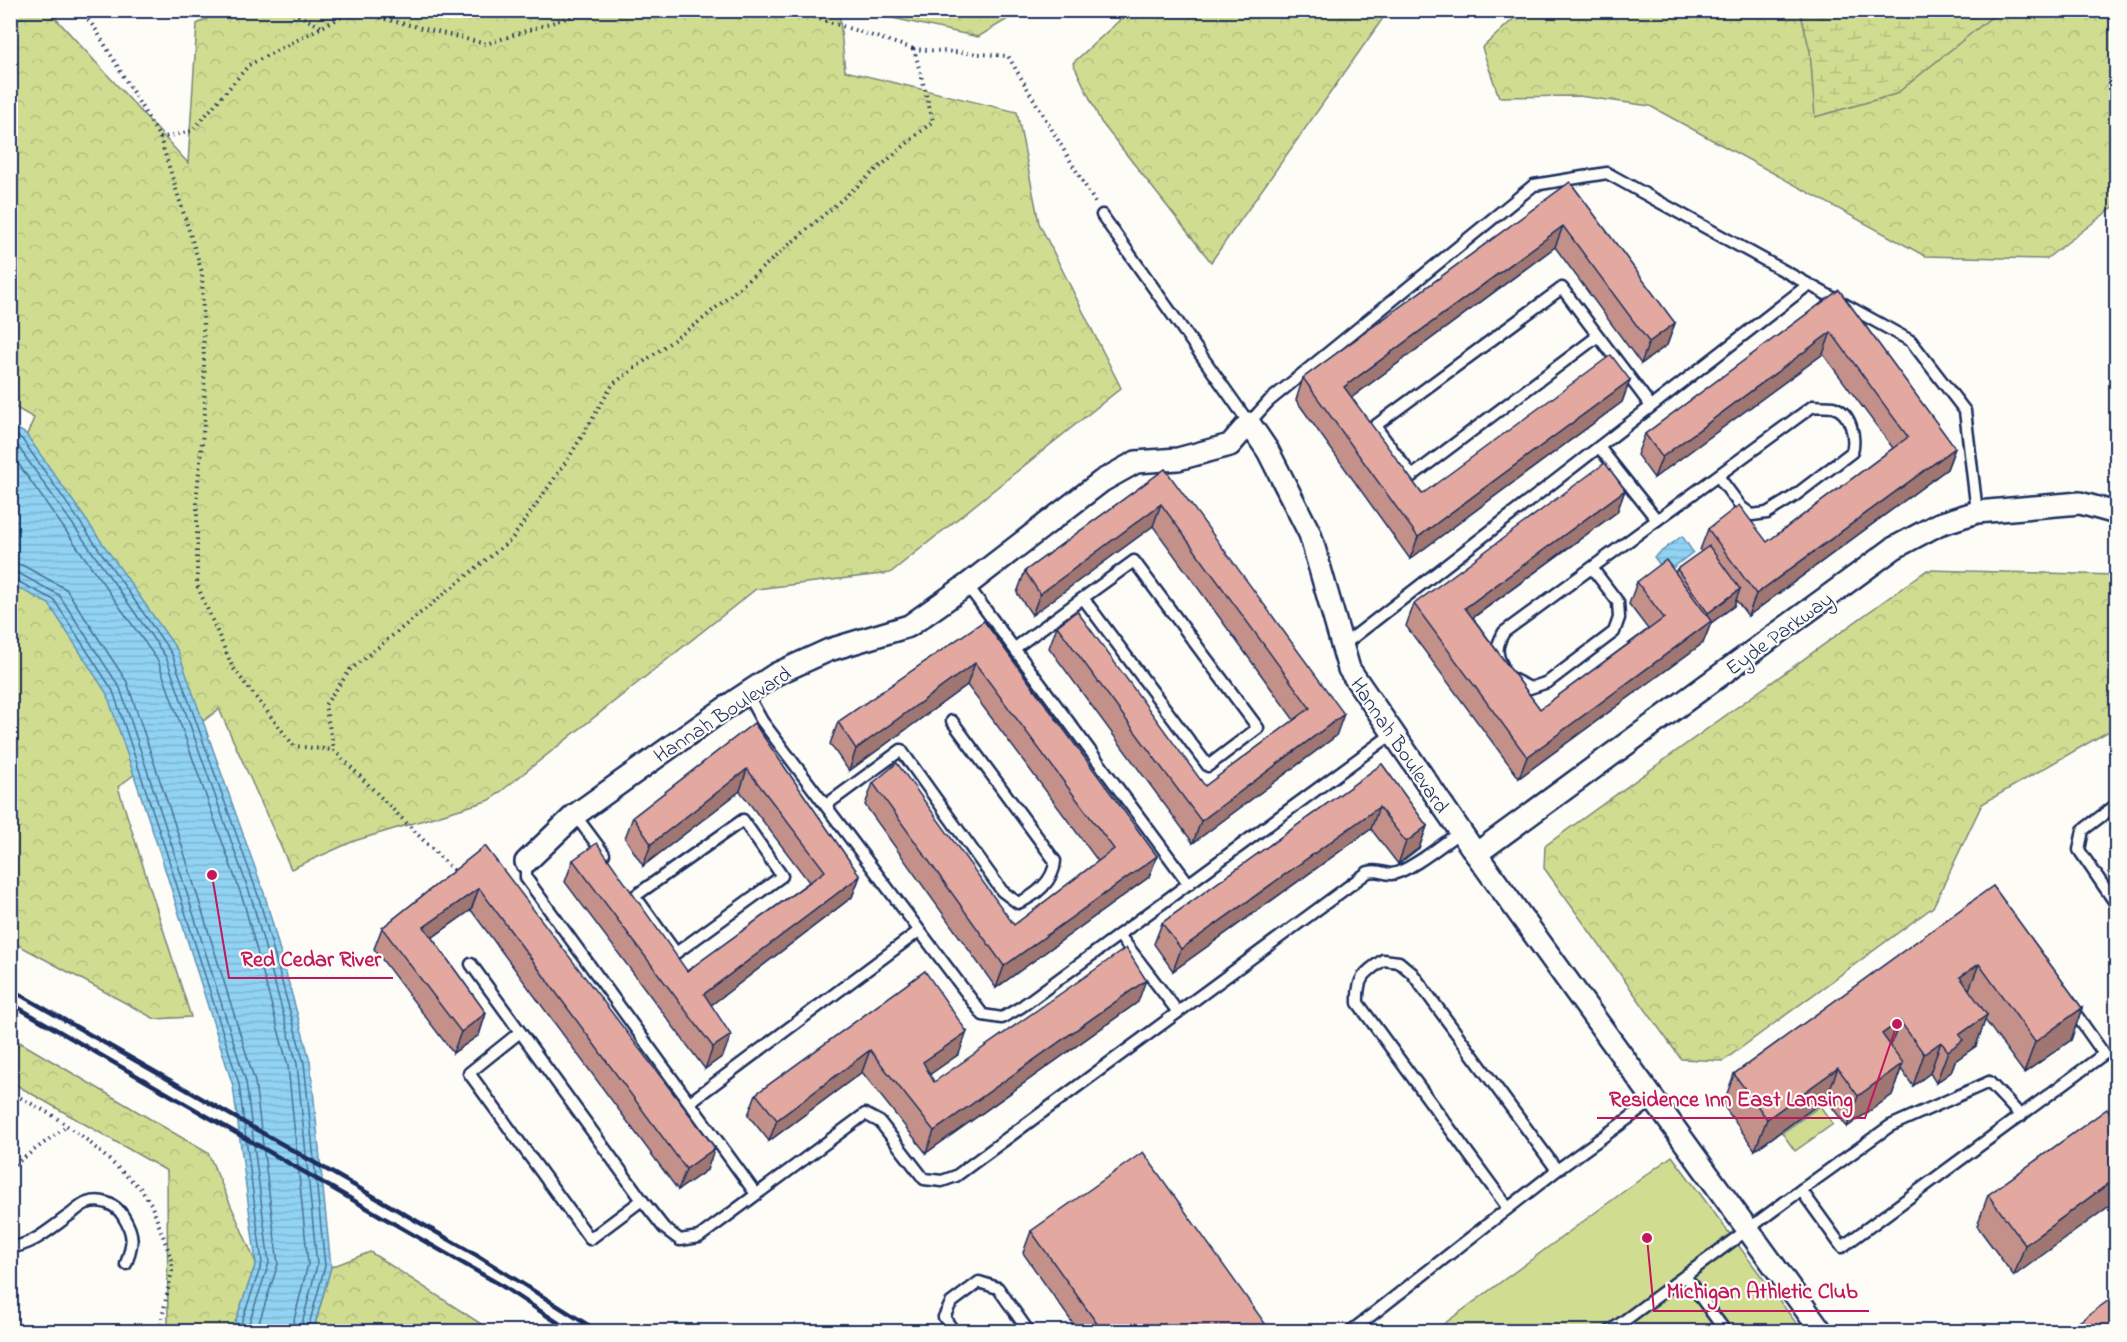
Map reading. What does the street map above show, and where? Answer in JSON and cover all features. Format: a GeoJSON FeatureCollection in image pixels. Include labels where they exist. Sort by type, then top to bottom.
{"type":"FeatureCollection","features":[{"type":"Feature","properties":{"kind":"street","name":"Hannah Boulevard"},"geometry":{"type":"LineString","coordinates":[[526,862],[575,815],[777,674],[829,650],[909,626],[967,585],[1102,481],[1136,462],[1178,459],[1230,445],[1249,423],[1268,451],[1310,534],[1349,669],[1460,832],[1822,1329]]}},
{"type":"Feature","properties":{"kind":"street","name":"Eyde Parkway"},"geometry":{"type":"LineString","coordinates":[[1476,854],[1894,548],[1939,524],[1977,512],[2080,503],[2116,513]]}},
{"type":"Feature","properties":{"kind":"lane"},"geometry":{"type":"LineString","coordinates":[[1102,215],[1249,423],[1269,401],[1534,185],[1607,173],[1911,341],[1965,411],[1977,512]]}},
{"type":"Feature","properties":{"kind":"lane"},"geometry":{"type":"LineString","coordinates":[[1342,646],[1808,285]]}},
{"type":"Feature","properties":{"kind":"lane"},"geometry":{"type":"LineString","coordinates":[[1598,336],[1412,476],[1375,426],[1562,288],[1651,406]]}},
{"type":"Feature","properties":{"kind":"lane"},"geometry":{"type":"LineString","coordinates":[[1592,568],[1618,602],[1619,618],[1614,632],[1548,682],[1530,688],[1510,679],[1498,658],[1497,645],[1504,632],[1813,406],[1835,408],[1851,425],[1855,441],[1852,452],[1793,497],[1767,513],[1752,515],[1742,507],[1718,476]]}},
{"type":"Feature","properties":{"kind":"lane"},"geometry":{"type":"LineString","coordinates":[[1599,447],[1657,520]]}},
{"type":"Feature","properties":{"kind":"lane"},"geometry":{"type":"LineString","coordinates":[[1014,648],[1083,597],[1134,561],[1258,728],[1208,766],[1083,597]]}},
{"type":"Feature","properties":{"kind":"lane"},"geometry":{"type":"LineString","coordinates":[[967,585],[1189,884]]}},
{"type":"Feature","properties":{"kind":"lane"},"geometry":{"type":"LineString","coordinates":[[747,694],[762,721],[983,1016],[1002,1018],[1021,1007],[1392,734]]}},
{"type":"Feature","properties":{"kind":"lane"},"geometry":{"type":"LineString","coordinates":[[826,805],[901,750],[1002,891],[1018,903],[1029,899],[1044,887],[1055,869],[1055,861],[952,722]]}},
{"type":"Feature","properties":{"kind":"lane"},"geometry":{"type":"LineString","coordinates":[[2116,805],[2083,830],[2079,850],[2116,904]]}},
{"type":"Feature","properties":{"kind":"lane"},"geometry":{"type":"LineString","coordinates":[[575,815],[608,860]]}},
{"type":"Feature","properties":{"kind":"lane"},"geometry":{"type":"LineString","coordinates":[[743,820],[782,876],[676,953],[631,892],[743,820]]}},
{"type":"Feature","properties":{"kind":"lane"},"geometry":{"type":"LineString","coordinates":[[471,964],[642,1200],[664,1228],[680,1240],[699,1237],[865,1114],[880,1122],[924,1179],[942,1181],[956,1176],[1368,872],[1378,870],[1389,874],[1403,871],[1460,832]]}},
{"type":"Feature","properties":{"kind":"lane"},"geometry":{"type":"LineString","coordinates":[[526,862],[526,878],[756,1194]]}},
{"type":"Feature","properties":{"kind":"lane"},"geometry":{"type":"LineString","coordinates":[[690,1102],[919,931]]}},
{"type":"Feature","properties":{"kind":"lane"},"geometry":{"type":"LineString","coordinates":[[1119,935],[1178,1012]]}},
{"type":"Feature","properties":{"kind":"lane"},"geometry":{"type":"LineString","coordinates":[[1508,1208],[1358,1003],[1357,986],[1368,971],[1383,960],[1399,962],[1412,972],[1557,1170]]}},
{"type":"Feature","properties":{"kind":"lane"},"geometry":{"type":"LineString","coordinates":[[1801,1190],[1842,1247],[2104,1054],[2065,999]]}},
{"type":"Feature","properties":{"kind":"lane"},"geometry":{"type":"LineString","coordinates":[[520,1032],[469,1073],[590,1239],[642,1200]]}},
{"type":"Feature","properties":{"kind":"lane"},"geometry":{"type":"LineString","coordinates":[[1609,1332],[1890,1126],[1989,1082],[2021,1116]]}},
{"type":"Feature","properties":{"kind":"lane"},"geometry":{"type":"LineString","coordinates":[[1350,1332],[1557,1170],[1654,1100]]}},
{"type":"Feature","properties":{"kind":"lane"},"geometry":{"type":"LineString","coordinates":[[10,1247],[35,1239],[87,1203],[104,1201],[120,1212],[131,1229],[133,1245],[126,1264]]}},
{"type":"Feature","properties":{"kind":"lane"},"geometry":{"type":"LineString","coordinates":[[1685,1276],[1726,1332]]}},
{"type":"Feature","properties":{"kind":"lane"},"geometry":{"type":"LineString","coordinates":[[954,1332],[944,1317],[947,1310],[951,1303],[979,1282],[998,1288],[1029,1332]]}},
{"type":"Feature","properties":{"kind":"path"},"geometry":{"type":"LineString","coordinates":[[81,10],[96,30],[160,138],[202,272],[205,412],[197,492],[197,585],[233,668],[294,746],[334,750]]}},
{"type":"Feature","properties":{"kind":"path"},"geometry":{"type":"LineString","coordinates":[[286,10],[322,27]]}},
{"type":"Feature","properties":{"kind":"path"},"geometry":{"type":"LineString","coordinates":[[160,138],[192,131],[249,64],[353,12],[486,44],[591,10]]}},
{"type":"Feature","properties":{"kind":"path"},"geometry":{"type":"LineString","coordinates":[[791,10],[914,49],[1008,56],[1102,215]]}},
{"type":"Feature","properties":{"kind":"path"},"geometry":{"type":"LineString","coordinates":[[461,867],[455,872],[334,750],[325,705],[350,670],[512,539],[570,456],[613,384],[704,318],[933,121],[914,49]]}},
{"type":"Feature","properties":{"kind":"path"},"geometry":{"type":"LineString","coordinates":[[10,1168],[67,1126]]}},
{"type":"Feature","properties":{"kind":"green space"},"geometry":{"type":"Polygon","coordinates":[[[1388,10],[1211,262],[1101,122],[1073,63],[1122,18],[1076,11],[1388,10]]]}},
{"type":"Feature","properties":{"kind":"green space"},"geometry":{"type":"Polygon","coordinates":[[[1800,10],[1999,11],[1896,94],[1815,117],[1810,51],[1800,10]]]}},
{"type":"Feature","properties":{"kind":"green space"},"geometry":{"type":"Polygon","coordinates":[[[10,11],[49,11],[188,163],[197,24],[220,11],[839,11],[845,71],[1017,112],[1039,223],[1121,388],[890,573],[756,589],[490,800],[354,841],[291,869],[219,709],[118,787],[191,1017],[155,1019],[11,941],[10,473],[34,418],[11,405],[10,11]]]}},
{"type":"Feature","properties":{"kind":"green space"},"geometry":{"type":"Polygon","coordinates":[[[861,11],[1021,11],[978,37],[861,11]]]}},
{"type":"Feature","properties":{"kind":"green space"},"geometry":{"type":"Polygon","coordinates":[[[1522,11],[2116,11],[2116,205],[2046,259],[1925,256],[1650,106],[1579,96],[1499,97],[1482,48],[1522,11]]]}},
{"type":"Feature","properties":{"kind":"green space"},"geometry":{"type":"Polygon","coordinates":[[[1927,570],[2116,575],[2116,727],[1982,804],[1933,907],[1723,1061],[1681,1059],[1544,868],[1545,846],[1927,570]]]}},
{"type":"Feature","properties":{"kind":"green space"},"geometry":{"type":"Polygon","coordinates":[[[11,1037],[208,1153],[256,1263],[232,1331],[168,1331],[167,1171],[11,1082],[11,1037]]]}},
{"type":"Feature","properties":{"kind":"green space"},"geometry":{"type":"Polygon","coordinates":[[[1820,1106],[1833,1124],[1795,1151],[1782,1133],[1820,1106]]]}},
{"type":"Feature","properties":{"kind":"green space"},"geometry":{"type":"Polygon","coordinates":[[[1672,1156],[1802,1331],[1433,1332],[1672,1156]]]}},
{"type":"Feature","properties":{"kind":"green space"},"geometry":{"type":"Polygon","coordinates":[[[370,1252],[492,1331],[313,1332],[331,1267],[370,1252]]]}},
{"type":"Feature","properties":{"kind":"water"},"geometry":{"type":"Polygon","coordinates":[[[11,425],[26,434],[178,651],[265,896],[310,1061],[331,1267],[313,1331],[232,1331],[256,1263],[233,1086],[160,853],[107,694],[49,604],[11,584],[11,425]]]}},
{"type":"Feature","properties":{"kind":"water"},"geometry":{"type":"Polygon","coordinates":[[[1682,536],[1693,552],[1666,573],[1654,557],[1682,536]]]}},
{"type":"Feature","properties":{"kind":"building"},"geometry":{"type":"Polygon","coordinates":[[[1570,182],[1675,323],[1649,342],[1563,226],[1344,387],[1422,494],[1611,355],[1630,380],[1418,537],[1303,378],[1570,182]]]}},
{"type":"Feature","properties":{"kind":"building"},"geometry":{"type":"Polygon","coordinates":[[[1839,290],[1955,448],[1756,594],[1708,529],[1739,505],[1767,542],[1908,437],[1831,332],[1662,457],[1645,434],[1839,290]]]}},
{"type":"Feature","properties":{"kind":"building"},"geometry":{"type":"Polygon","coordinates":[[[1605,463],[1625,490],[1465,608],[1540,709],[1664,618],[1637,582],[1666,560],[1711,621],[1527,757],[1414,604],[1605,463]]]}},
{"type":"Feature","properties":{"kind":"building"},"geometry":{"type":"Polygon","coordinates":[[[1165,469],[1344,714],[1201,821],[1057,626],[1077,611],[1205,786],[1310,708],[1161,504],[1040,594],[1025,571],[1165,469]]]}},
{"type":"Feature","properties":{"kind":"building"},"geometry":{"type":"Polygon","coordinates":[[[1709,546],[1740,589],[1708,613],[1677,569],[1709,546]]]}},
{"type":"Feature","properties":{"kind":"building"},"geometry":{"type":"Polygon","coordinates":[[[984,621],[1157,856],[1004,966],[873,783],[897,763],[1014,925],[1114,849],[975,663],[856,749],[838,722],[984,621]]]}},
{"type":"Feature","properties":{"kind":"building"},"geometry":{"type":"Polygon","coordinates":[[[754,723],[860,876],[704,994],[731,1035],[713,1047],[573,860],[597,843],[687,971],[825,871],[747,769],[651,844],[633,817],[754,723]]]}},
{"type":"Feature","properties":{"kind":"building"},"geometry":{"type":"Polygon","coordinates":[[[1382,764],[1427,826],[1406,842],[1379,807],[1181,949],[1162,923],[1382,764]]]}},
{"type":"Feature","properties":{"kind":"building"},"geometry":{"type":"Polygon","coordinates":[[[485,846],[715,1148],[686,1169],[479,888],[424,927],[486,1013],[461,1032],[382,928],[485,846]]]}},
{"type":"Feature","properties":{"kind":"building"},"geometry":{"type":"Polygon","coordinates":[[[1993,886],[2082,1008],[2035,1042],[1979,964],[1960,977],[1987,1015],[1959,1035],[1963,1040],[1948,1051],[1941,1042],[1924,1054],[1900,1021],[1882,1034],[1903,1063],[1858,1096],[1838,1068],[1767,1119],[1734,1074],[1993,886]]]}},
{"type":"Feature","properties":{"kind":"building"},"geometry":{"type":"Polygon","coordinates":[[[1126,948],[1146,980],[934,1131],[870,1050],[777,1120],[756,1094],[925,971],[967,1032],[923,1062],[934,1082],[1126,948]]]}},
{"type":"Feature","properties":{"kind":"building"},"geometry":{"type":"Polygon","coordinates":[[[2107,1109],[2116,1122],[2116,1178],[2025,1245],[1988,1195],[2107,1109]]]}},
{"type":"Feature","properties":{"kind":"building"},"geometry":{"type":"Polygon","coordinates":[[[1143,1152],[1271,1332],[1103,1332],[1031,1231],[1143,1152]]]}},
{"type":"Feature","properties":{"kind":"building"},"geometry":{"type":"Polygon","coordinates":[[[2116,1295],[2116,1332],[2086,1332],[2079,1322],[2116,1295]]]}},
{"type":"Feature","properties":{"kind":"railway"},"geometry":{"type":"LineString","coordinates":[[10,989],[478,1256],[599,1332]]}},
{"type":"Feature","properties":{"kind":"railway"},"geometry":{"type":"LineString","coordinates":[[10,1003],[499,1284],[572,1332]]}},
{"type":"Feature","properties":{"kind":"place","name":"Red Cedar River"},"geometry":{"type":"Point","coordinates":[212,875]}},
{"type":"Feature","properties":{"kind":"place","name":"Residence Inn East Lansing"},"geometry":{"type":"Point","coordinates":[1897,1024]}},
{"type":"Feature","properties":{"kind":"place","name":"Michigan Athletic Club"},"geometry":{"type":"Point","coordinates":[1647,1238]}}]}
